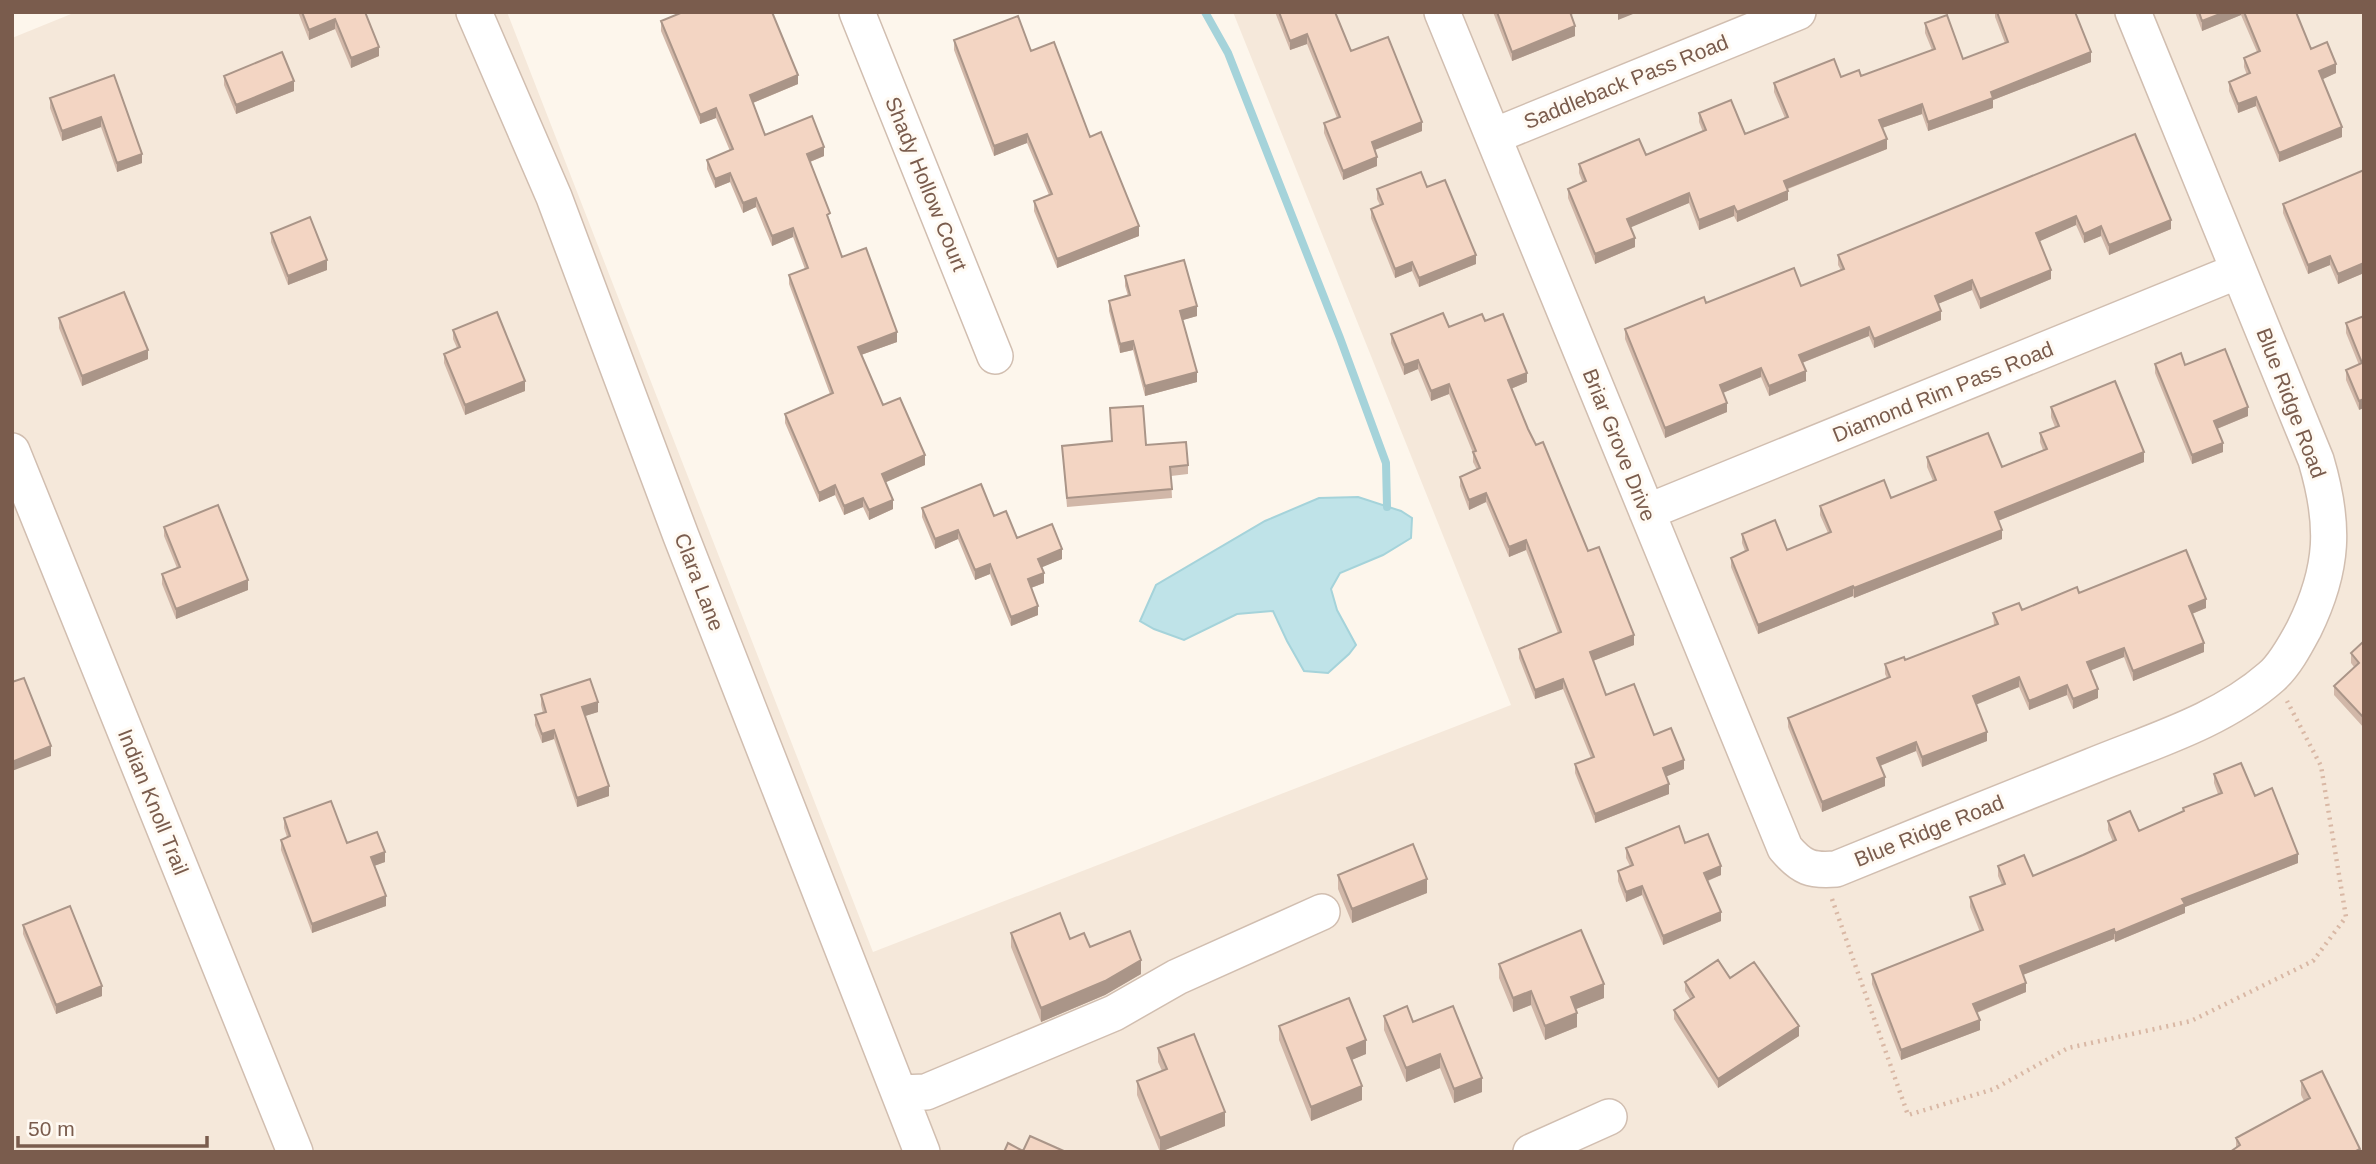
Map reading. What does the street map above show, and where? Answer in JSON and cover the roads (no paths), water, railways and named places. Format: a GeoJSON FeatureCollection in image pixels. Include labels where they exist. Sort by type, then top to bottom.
{"type":"FeatureCollection","features":[{"type":"Feature","properties":{"kind":"street","name":"Clara Lane"},"geometry":{"type":"LineString","coordinates":[[474,12],[554,197],[695,573],[922,1152]]}},
{"type":"Feature","properties":{"kind":"street","name":"Shady Hollow Court"},"geometry":{"type":"LineString","coordinates":[[857,12],[995,356]]}},
{"type":"Feature","properties":{"kind":"street","name":"Briar Grove Drive"},"geometry":{"type":"LineString","coordinates":[[1442,12],[1785,849],[1797,862],[1815,869]]}},
{"type":"Feature","properties":{"kind":"street","name":"Saddleback Pass Road"},"geometry":{"type":"LineString","coordinates":[[1494,136],[1798,12]]}},
{"type":"Feature","properties":{"kind":"street","name":"Blue Ridge Road"},"geometry":{"type":"LineString","coordinates":[[1815,869],[1836,869],[2211,718],[2273,676],[2298,640],[2314,608],[2329,563],[2326,494],[2316,460],[2133,12]]}},
{"type":"Feature","properties":{"kind":"street","name":"Diamond Rim Pass Road"},"geometry":{"type":"LineString","coordinates":[[1647,512],[2238,271]]}},
{"type":"Feature","properties":{"kind":"street","name":"Indian Knoll Trail"},"geometry":{"type":"LineString","coordinates":[[12,451],[295,1152]]}},
{"type":"Feature","properties":{"kind":"street"},"geometry":{"type":"LineString","coordinates":[[900,1093],[926,1092],[1114,1013],[1177,977],[1322,912]]}},
{"type":"Feature","properties":{"kind":"street"},"geometry":{"type":"LineString","coordinates":[[1531,1152],[1609,1117]]}},
{"type":"Feature","properties":{"kind":"water"},"geometry":{"type":"Polygon","coordinates":[[[1358,497],[1401,511],[1412,518],[1411,538],[1383,555],[1340,573],[1331,589],[1337,610],[1356,645],[1328,673],[1304,671],[1273,611],[1237,614],[1184,640],[1140,621],[1156,585],[1265,521],[1319,498],[1358,497]]]}},
{"type":"Feature","properties":{"kind":"waterway"},"geometry":{"type":"LineString","coordinates":[[1205,12],[1228,53],[1386,463],[1387,507]]}}]}
